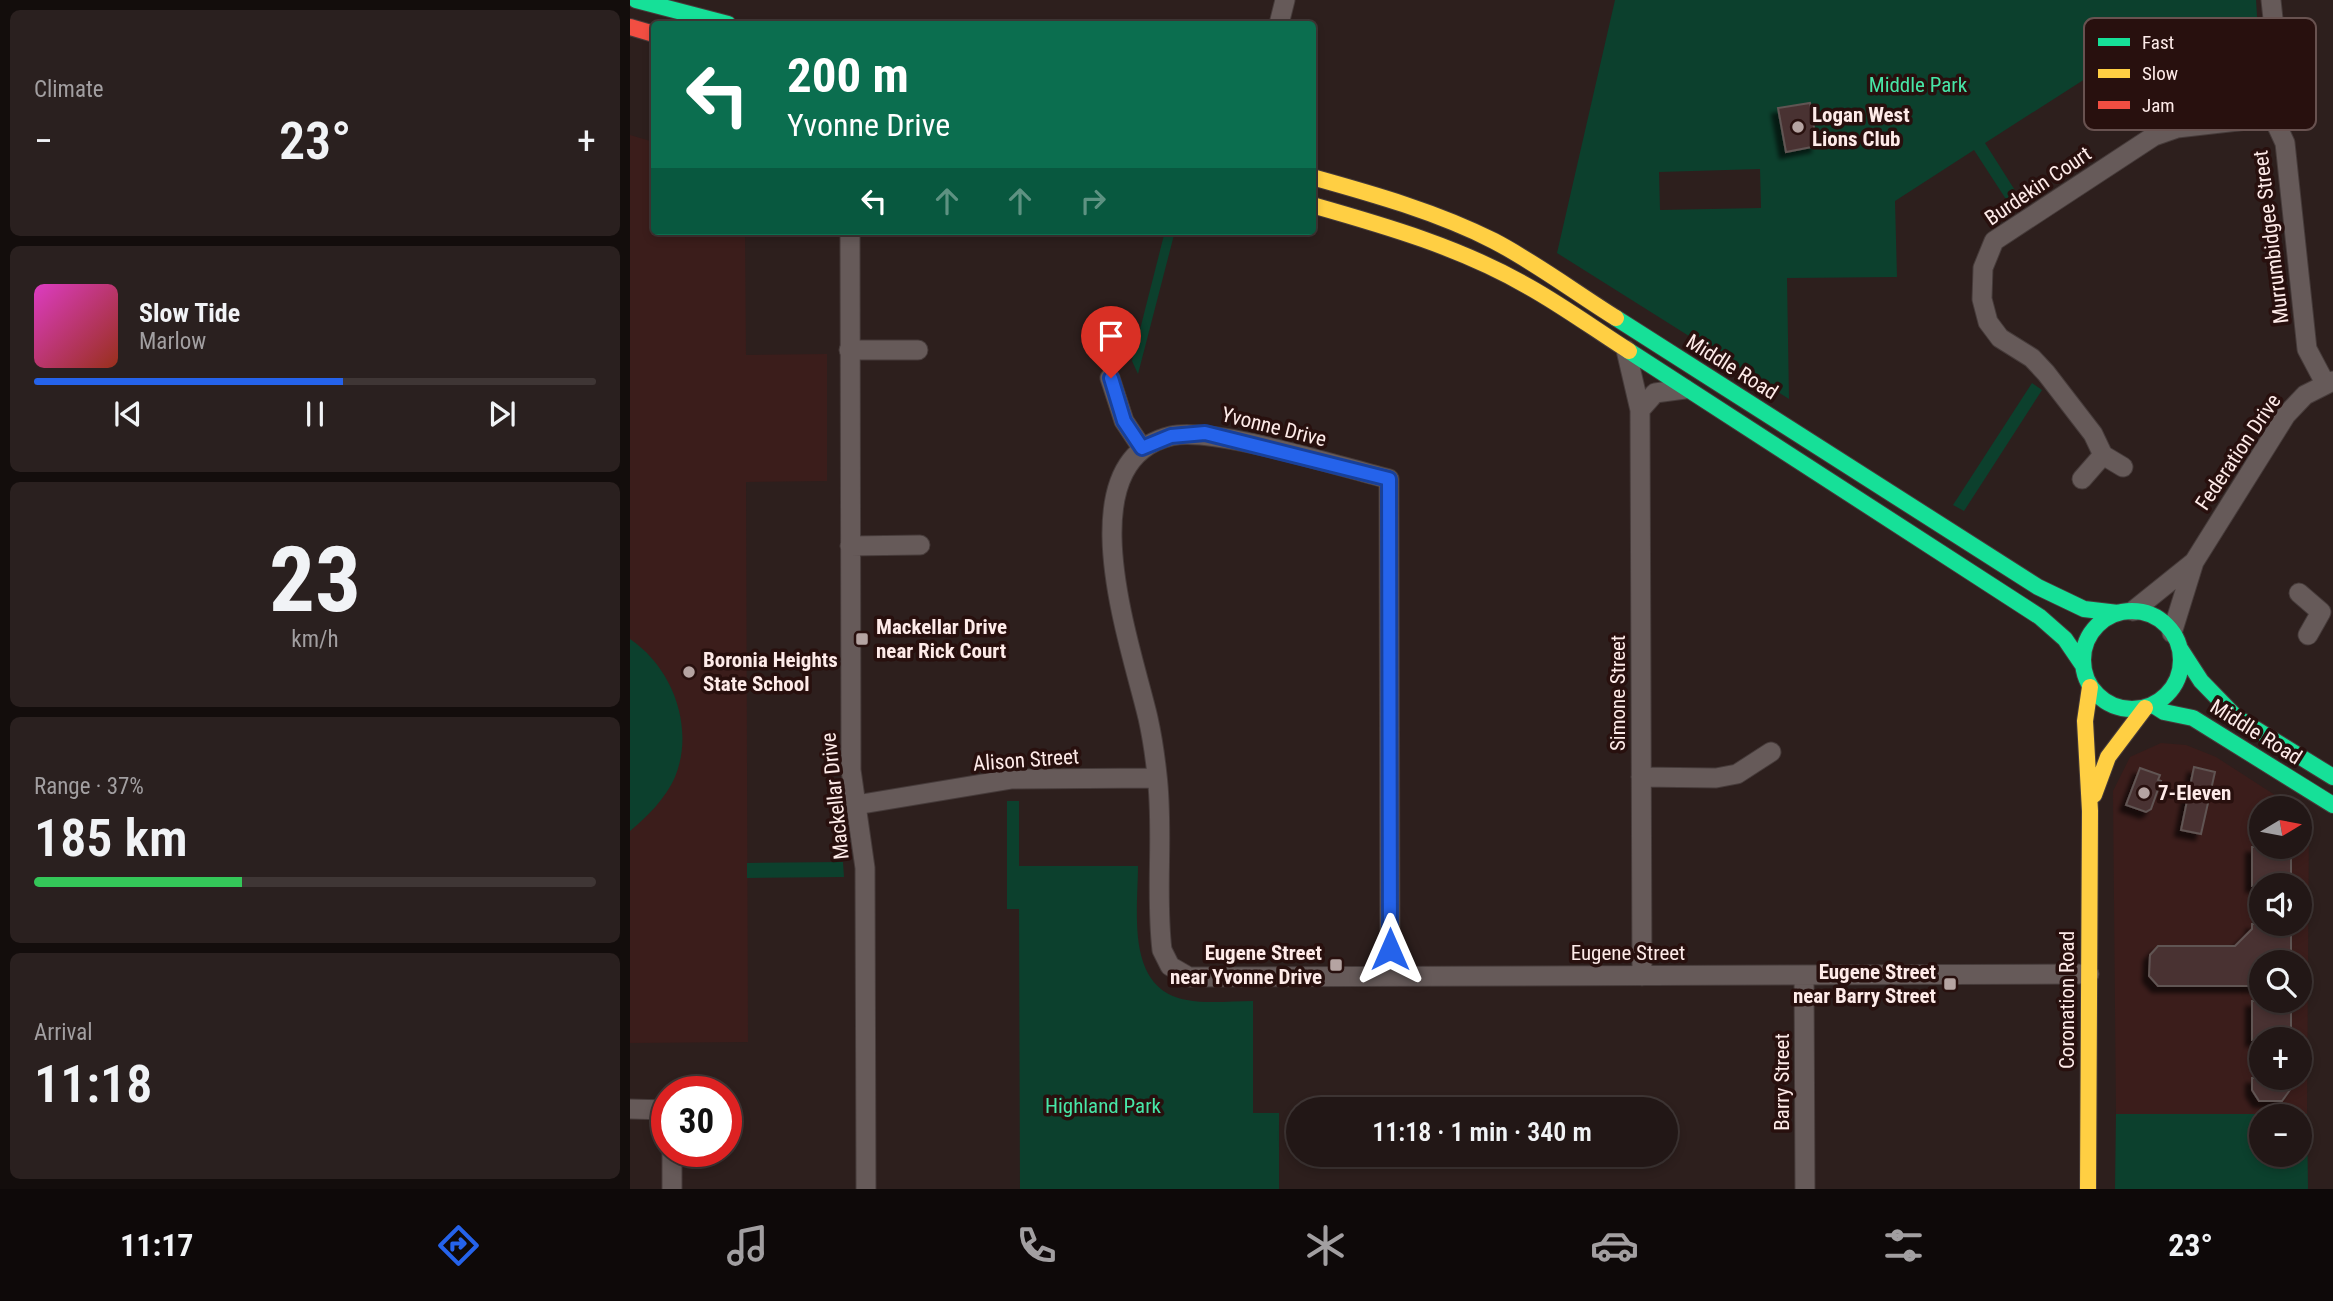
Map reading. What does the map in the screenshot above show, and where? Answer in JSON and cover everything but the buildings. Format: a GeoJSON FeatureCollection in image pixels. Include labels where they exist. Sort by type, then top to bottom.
{"type":"FeatureCollection","features":[{"type":"Feature","properties":{"kind":"main road"},"geometry":{"type":"LineString","coordinates":[[647,2],[717,21]]}},
{"type":"Feature","properties":{"kind":"main road"},"geometry":{"type":"LineString","coordinates":[[630,27],[651,33]]}},
{"type":"Feature","properties":{"kind":"main road","name":"Middle Road"},"geometry":{"type":"LineString","coordinates":[[1316,178],[1402,202],[1446,218],[1496,242],[2038,587],[2084,609],[2126,612]]}},
{"type":"Feature","properties":{"kind":"main road","name":"Middle Road"},"geometry":{"type":"LineString","coordinates":[[1316,206],[1411,233],[1488,264],[1530,287],[2040,617],[2065,639],[2082,664]]}},
{"type":"Feature","properties":{"kind":"main road"},"geometry":{"type":"LineString","coordinates":[[2126,612],[2153,616],[2176,640],[2178,677],[2168,694],[2149,707],[2129,710],[2113,706],[2090,687],[2082,664],[2083,651],[2092,631],[2104,620],[2126,612]]}},
{"type":"Feature","properties":{"kind":"main road","name":"Middle Road"},"geometry":{"type":"LineString","coordinates":[[2176,640],[2201,681],[2236,717],[2333,778]]}},
{"type":"Feature","properties":{"kind":"main road","name":"Coronation Road"},"geometry":{"type":"LineString","coordinates":[[2088,1189],[2090,811],[2085,734],[2086,703],[2090,687]]}},
{"type":"Feature","properties":{"kind":"main road","name":"Middle Road"},"geometry":{"type":"LineString","coordinates":[[2149,707],[2193,718],[2333,805]]}},
{"type":"Feature","properties":{"kind":"main road","name":"Coronation Road"},"geometry":{"type":"LineString","coordinates":[[2090,811],[2104,760],[2119,736],[2149,707]]}},
{"type":"Feature","properties":{"kind":"street"},"geometry":{"type":"LineString","coordinates":[[1280,21],[1285,0]]}},
{"type":"Feature","properties":{"kind":"street"},"geometry":{"type":"LineString","coordinates":[[2272,0],[2274,18]]}},
{"type":"Feature","properties":{"kind":"street","name":"Burdekin Court"},"geometry":{"type":"LineString","coordinates":[[2123,467],[2103,455],[2094,435],[2032,358],[2000,338],[1988,323],[1982,299],[1983,268],[1994,241],[2154,136],[2171,130]]}},
{"type":"Feature","properties":{"kind":"street","name":"Murrumbidgee Street"},"geometry":{"type":"LineString","coordinates":[[2279,130],[2285,143],[2307,349],[2329,382]]}},
{"type":"Feature","properties":{"kind":"street","name":"Mackellar Drive"},"geometry":{"type":"LineString","coordinates":[[850,235],[851,770],[865,868],[866,1189]]}},
{"type":"Feature","properties":{"kind":"street"},"geometry":{"type":"LineString","coordinates":[[849,350],[918,350]]}},
{"type":"Feature","properties":{"kind":"street","name":"Simone Street"},"geometry":{"type":"LineString","coordinates":[[1626,350],[1640,410],[1642,976]]}},
{"type":"Feature","properties":{"kind":"street"},"geometry":{"type":"LineString","coordinates":[[1111,378],[1124,421],[1142,448],[1127,467],[1114,497],[1112,546],[1119,601],[1149,720],[1157,778]]}},
{"type":"Feature","properties":{"kind":"street","name":"Federation Drive"},"geometry":{"type":"LineString","coordinates":[[2176,640],[2194,562],[2286,415],[2305,395],[2329,382]]}},
{"type":"Feature","properties":{"kind":"street"},"geometry":{"type":"LineString","coordinates":[[1640,410],[1655,393],[1685,389]]}},
{"type":"Feature","properties":{"kind":"street","name":"Yvonne Drive"},"geometry":{"type":"LineString","coordinates":[[1142,448],[1171,436],[1205,433],[1389,479],[1390,976]]}},
{"type":"Feature","properties":{"kind":"street"},"geometry":{"type":"LineString","coordinates":[[2082,480],[2103,455]]}},
{"type":"Feature","properties":{"kind":"street"},"geometry":{"type":"LineString","coordinates":[[850,546],[920,545]]}},
{"type":"Feature","properties":{"kind":"street","name":"Federation Drive"},"geometry":{"type":"LineString","coordinates":[[2126,612],[2194,562]]}},
{"type":"Feature","properties":{"kind":"street"},"geometry":{"type":"LineString","coordinates":[[2299,593],[2327,612],[2308,635]]}},
{"type":"Feature","properties":{"kind":"street"},"geometry":{"type":"LineString","coordinates":[[1641,777],[1716,778],[1737,774],[1771,752]]}},
{"type":"Feature","properties":{"kind":"street","name":"Alison Street"},"geometry":{"type":"LineString","coordinates":[[856,805],[1012,779],[1157,778]]}},
{"type":"Feature","properties":{"kind":"street","name":"Eugene Street"},"geometry":{"type":"LineString","coordinates":[[1157,778],[1162,950],[1170,966],[1189,977],[2089,974]]}},
{"type":"Feature","properties":{"kind":"street","name":"Barry Street"},"geometry":{"type":"LineString","coordinates":[[1804,975],[1805,1189]]}},
{"type":"Feature","properties":{"kind":"street"},"geometry":{"type":"LineString","coordinates":[[630,1110],[651,1110]]}},
{"type":"Feature","properties":{"kind":"street"},"geometry":{"type":"LineString","coordinates":[[672,1167],[672,1189]]}},
{"type":"Feature","properties":{"kind":"shaded area","name":"Boronia Heights State School"},"geometry":{"type":"Polygon","coordinates":[[[630,135],[651,141],[651,235],[745,235],[746,355],[827,354],[827,481],[746,482],[748,1042],[630,1043],[630,135]]]}},
{"type":"Feature","properties":{"kind":"shaded area"},"geometry":{"type":"Polygon","coordinates":[[[2161,743],[2186,745],[2216,757],[2276,796],[2249,796],[2249,859],[2252,859],[2252,873],[2249,873],[2249,932],[2235,946],[2159,946],[2150,956],[2149,976],[2158,986],[2249,986],[2252,1027],[2249,1027],[2249,1090],[2252,1090],[2259,1101],[2282,1101],[2290,1090],[2307,1090],[2307,1104],[2249,1104],[2249,1114],[2116,1114],[2113,791],[2130,757],[2161,743]]]}},
{"type":"Feature","properties":{"kind":"shaded area"},"geometry":{"type":"Polygon","coordinates":[[[2291,859],[2309,859],[2309,873],[2291,873],[2291,859]]]}},
{"type":"Feature","properties":{"kind":"shaded area"},"geometry":{"type":"Polygon","coordinates":[[[2291,936],[2308,936],[2308,950],[2291,950],[2291,936]]]}},
{"type":"Feature","properties":{"kind":"shaded area"},"geometry":{"type":"Polygon","coordinates":[[[2264,1013],[2308,1013],[2308,1027],[2279,1027],[2264,1013]]]}},
{"type":"Feature","properties":{"kind":"green space","name":"Middle Park"},"geometry":{"type":"Polygon","coordinates":[[[1615,0],[2256,0],[2257,18],[2084,18],[2084,80],[1985,143],[2023,203],[2013,210],[1974,150],[1895,201],[1897,277],[1787,278],[1789,399],[1557,253],[1615,0]],[[1809,103],[1778,109],[1786,152],[1817,146],[1809,103]],[[1760,169],[1659,172],[1660,210],[1761,208],[1760,169]]]}},
{"type":"Feature","properties":{"kind":"green space"},"geometry":{"type":"Polygon","coordinates":[[[1164,235],[1174,235],[1138,374],[1132,361],[1164,235]]]}},
{"type":"Feature","properties":{"kind":"green space"},"geometry":{"type":"Polygon","coordinates":[[[2032,383],[2042,390],[1964,511],[1953,505],[2032,383]]]}},
{"type":"Feature","properties":{"kind":"green space"},"geometry":{"type":"Polygon","coordinates":[[[630,639],[645,651],[668,682],[681,719],[682,739],[681,758],[671,785],[656,807],[630,831],[630,639]]]}},
{"type":"Feature","properties":{"kind":"green space","name":"Highland Park"},"geometry":{"type":"Polygon","coordinates":[[[1007,801],[1019,801],[1019,866],[1138,866],[1139,946],[1144,965],[1153,981],[1167,993],[1195,1001],[1253,1001],[1253,1113],[1279,1113],[1279,1189],[1020,1189],[1019,909],[1007,909],[1007,801]]]}},
{"type":"Feature","properties":{"kind":"green space"},"geometry":{"type":"Polygon","coordinates":[[[843,862],[844,877],[747,878],[747,863],[843,862]]]}},
{"type":"Feature","properties":{"kind":"green space"},"geometry":{"type":"Polygon","coordinates":[[[2116,1114],[2249,1114],[2249,1167],[2308,1167],[2308,1189],[2115,1189],[2116,1114]]]}},
{"type":"Feature","properties":{"kind":"traffic: fast"},"geometry":{"type":"LineString","coordinates":[[636,0],[716,21]]}},
{"type":"Feature","properties":{"kind":"traffic: fast"},"geometry":{"type":"LineString","coordinates":[[1616,318],[2038,587],[2084,609],[2118,613]]}},
{"type":"Feature","properties":{"kind":"traffic: fast"},"geometry":{"type":"LineString","coordinates":[[1629,351],[2040,617],[2065,639],[2082,664]]}},
{"type":"Feature","properties":{"kind":"traffic: fast"},"geometry":{"type":"LineString","coordinates":[[2132,611],[2151,614],[2167,625],[2178,641],[2181,660],[2178,679],[2167,695],[2151,706],[2132,709],[2113,706],[2097,695],[2086,679],[2083,660],[2086,641],[2097,625],[2113,614],[2132,611]]}},
{"type":"Feature","properties":{"kind":"traffic: fast"},"geometry":{"type":"LineString","coordinates":[[2179,647],[2201,681],[2236,717],[2333,777]]}},
{"type":"Feature","properties":{"kind":"traffic: fast"},"geometry":{"type":"LineString","coordinates":[[2153,705],[2164,712],[2193,718],[2333,805]]}},
{"type":"Feature","properties":{"kind":"traffic: slow"},"geometry":{"type":"LineString","coordinates":[[1316,178],[1405,204],[1494,241],[1616,318]]}},
{"type":"Feature","properties":{"kind":"traffic: slow"},"geometry":{"type":"LineString","coordinates":[[1316,206],[1450,249],[1503,273],[1542,294],[1629,351]]}},
{"type":"Feature","properties":{"kind":"traffic: slow"},"geometry":{"type":"LineString","coordinates":[[2088,1189],[2090,811],[2085,721],[2090,687]]}},
{"type":"Feature","properties":{"kind":"traffic: slow"},"geometry":{"type":"LineString","coordinates":[[2094,795],[2108,757],[2145,708]]}},
{"type":"Feature","properties":{"kind":"traffic: jam"},"geometry":{"type":"LineString","coordinates":[[630,27],[651,33]]}},
{"type":"Feature","properties":{"kind":"place","name":"Logan West Lions Club"},"geometry":{"type":"Point","coordinates":[1798,127]}},
{"type":"Feature","properties":{"kind":"place","name":"Mackellar Drive near Rick Court"},"geometry":{"type":"Point","coordinates":[862,639]}},
{"type":"Feature","properties":{"kind":"place","name":"Boronia Heights State School"},"geometry":{"type":"Point","coordinates":[689,672]}},
{"type":"Feature","properties":{"kind":"place","name":"7-Eleven"},"geometry":{"type":"Point","coordinates":[2144,793]}},
{"type":"Feature","properties":{"kind":"place","name":"Eugene Street near Yvonne Drive"},"geometry":{"type":"Point","coordinates":[1336,965]}},
{"type":"Feature","properties":{"kind":"place","name":"Eugene Street near Barry Street"},"geometry":{"type":"Point","coordinates":[1950,984]}},
{"type":"Feature","properties":{"kind":"route"},"geometry":{"type":"LineString","coordinates":[[1111,378],[1124,421],[1142,448],[1171,436],[1205,433],[1389,479],[1390,949]]}}]}
